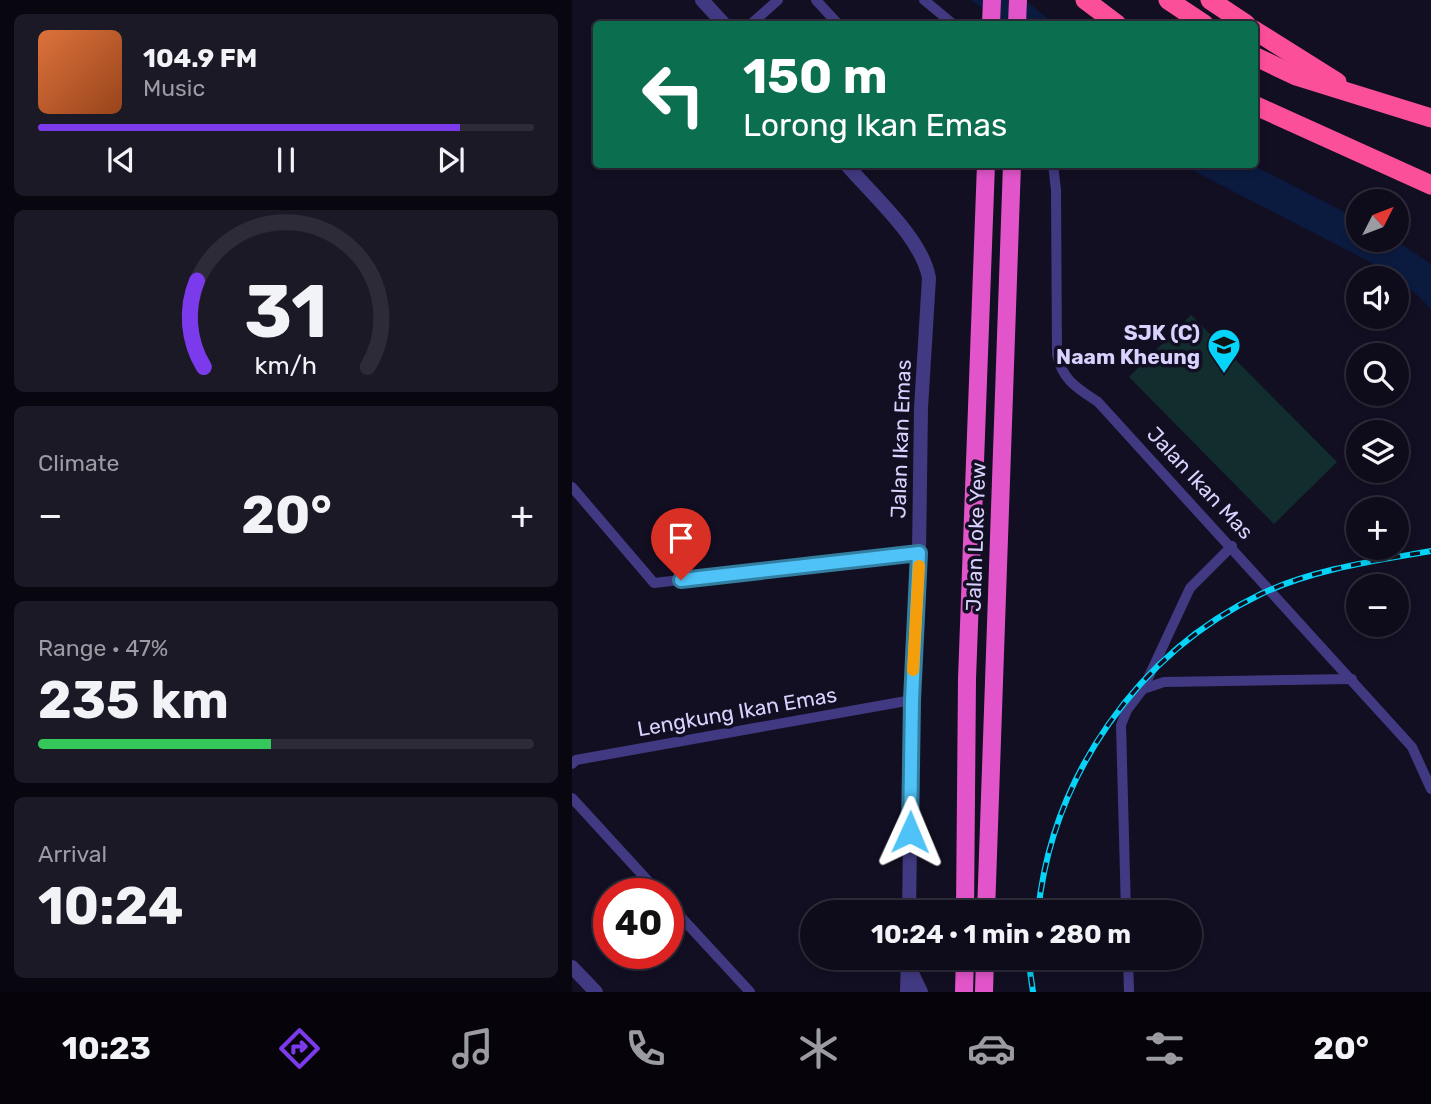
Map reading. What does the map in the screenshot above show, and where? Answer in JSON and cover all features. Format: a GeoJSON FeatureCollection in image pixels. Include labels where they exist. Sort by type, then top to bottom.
{"type":"FeatureCollection","features":[{"type":"Feature","properties":{"kind":"highway"},"geometry":{"type":"LineString","coordinates":[[991,21],[992,0]]}},
{"type":"Feature","properties":{"kind":"highway"},"geometry":{"type":"LineString","coordinates":[[1017,21],[1018,0]]}},
{"type":"Feature","properties":{"kind":"highway"},"geometry":{"type":"LineString","coordinates":[[1085,0],[1113,21]]}},
{"type":"Feature","properties":{"kind":"highway"},"geometry":{"type":"LineString","coordinates":[[1168,0],[1200,21]]}},
{"type":"Feature","properties":{"kind":"highway"},"geometry":{"type":"LineString","coordinates":[[1210,0],[1242,21]]}},
{"type":"Feature","properties":{"kind":"highway"},"geometry":{"type":"LineString","coordinates":[[1258,33],[1358,96]]}},
{"type":"Feature","properties":{"kind":"highway"},"geometry":{"type":"LineString","coordinates":[[1258,58],[1296,76],[1431,118]]}},
{"type":"Feature","properties":{"kind":"highway"},"geometry":{"type":"LineString","coordinates":[[1258,107],[1431,185]]}},
{"type":"Feature","properties":{"kind":"highway","name":"Jalan Loke Yew"},"geometry":{"type":"LineString","coordinates":[[965,900],[967,679],[986,168]]}},
{"type":"Feature","properties":{"kind":"highway","name":"Jalan Loke Yew"},"geometry":{"type":"LineString","coordinates":[[986,900],[1012,168]]}},
{"type":"Feature","properties":{"kind":"highway"},"geometry":{"type":"LineString","coordinates":[[964,992],[965,970]]}},
{"type":"Feature","properties":{"kind":"highway"},"geometry":{"type":"LineString","coordinates":[[984,992],[985,970]]}},
{"type":"Feature","properties":{"kind":"street"},"geometry":{"type":"LineString","coordinates":[[702,0],[721,21]]}},
{"type":"Feature","properties":{"kind":"street"},"geometry":{"type":"LineString","coordinates":[[754,21],[778,0]]}},
{"type":"Feature","properties":{"kind":"street"},"geometry":{"type":"LineString","coordinates":[[816,0],[835,21]]}},
{"type":"Feature","properties":{"kind":"street"},"geometry":{"type":"LineString","coordinates":[[924,0],[949,21]]}},
{"type":"Feature","properties":{"kind":"street","name":"Jalan Ikan Emas"},"geometry":{"type":"LineString","coordinates":[[849,168],[926,260],[929,278],[921,408],[909,900]]}},
{"type":"Feature","properties":{"kind":"street","name":"Jalan Ikan Mas"},"geometry":{"type":"LineString","coordinates":[[1053,168],[1060,367],[1068,382],[1098,402],[1352,679],[1412,747],[1431,789]]}},
{"type":"Feature","properties":{"kind":"street"},"geometry":{"type":"LineString","coordinates":[[572,487],[654,583],[919,553]]}},
{"type":"Feature","properties":{"kind":"street"},"geometry":{"type":"LineString","coordinates":[[1126,900],[1121,724],[1127,710],[1143,689],[1190,587],[1232,546]]}},
{"type":"Feature","properties":{"kind":"street"},"geometry":{"type":"LineString","coordinates":[[1143,689],[1164,681],[1352,679]]}},
{"type":"Feature","properties":{"kind":"street","name":"Lengkung Ikan Emas"},"geometry":{"type":"LineString","coordinates":[[572,764],[576,760],[912,700]]}},
{"type":"Feature","properties":{"kind":"street"},"geometry":{"type":"LineString","coordinates":[[572,799],[645,878]]}},
{"type":"Feature","properties":{"kind":"street"},"geometry":{"type":"LineString","coordinates":[[684,920],[750,992]]}},
{"type":"Feature","properties":{"kind":"street"},"geometry":{"type":"LineString","coordinates":[[572,967],[596,992]]}},
{"type":"Feature","properties":{"kind":"street"},"geometry":{"type":"LineString","coordinates":[[907,992],[908,970]]}},
{"type":"Feature","properties":{"kind":"street"},"geometry":{"type":"LineString","coordinates":[[912,970],[921,992]]}},
{"type":"Feature","properties":{"kind":"street"},"geometry":{"type":"LineString","coordinates":[[1129,970],[1130,992]]}},
{"type":"Feature","properties":{"kind":"green space"},"geometry":{"type":"Polygon","coordinates":[[[1191,315],[1337,462],[1274,524],[1129,377],[1191,315]]]}},
{"type":"Feature","properties":{"kind":"water"},"geometry":{"type":"Polygon","coordinates":[[[971,0],[1025,0],[1050,21],[1001,21],[971,0]]]}},
{"type":"Feature","properties":{"kind":"water"},"geometry":{"type":"Polygon","coordinates":[[[1188,168],[1258,168],[1346,213],[1346,249],[1188,168]]]}},
{"type":"Feature","properties":{"kind":"water"},"geometry":{"type":"Polygon","coordinates":[[[1409,249],[1431,264],[1431,310],[1409,289],[1409,266],[1378,266],[1351,252],[1409,252],[1409,249]]]}},
{"type":"Feature","properties":{"kind":"railway"},"geometry":{"type":"LineString","coordinates":[[1040,900],[1047,862],[1061,813],[1082,767],[1109,724],[1140,685],[1176,649],[1217,619],[1281,585],[1344,567],[1431,551]]}},
{"type":"Feature","properties":{"kind":"railway"},"geometry":{"type":"LineString","coordinates":[[1030,970],[1033,992]]}},
{"type":"Feature","properties":{"kind":"slow traffic"},"geometry":{"type":"LineString","coordinates":[[913,670],[919,566]]}},
{"type":"Feature","properties":{"kind":"place","name":"SJK (C) Naam Kheung"},"geometry":{"type":"Point","coordinates":[1224,375]}},
{"type":"Feature","properties":{"kind":"route"},"geometry":{"type":"LineString","coordinates":[[681,580],[919,553],[912,700],[910,832]]}}]}
